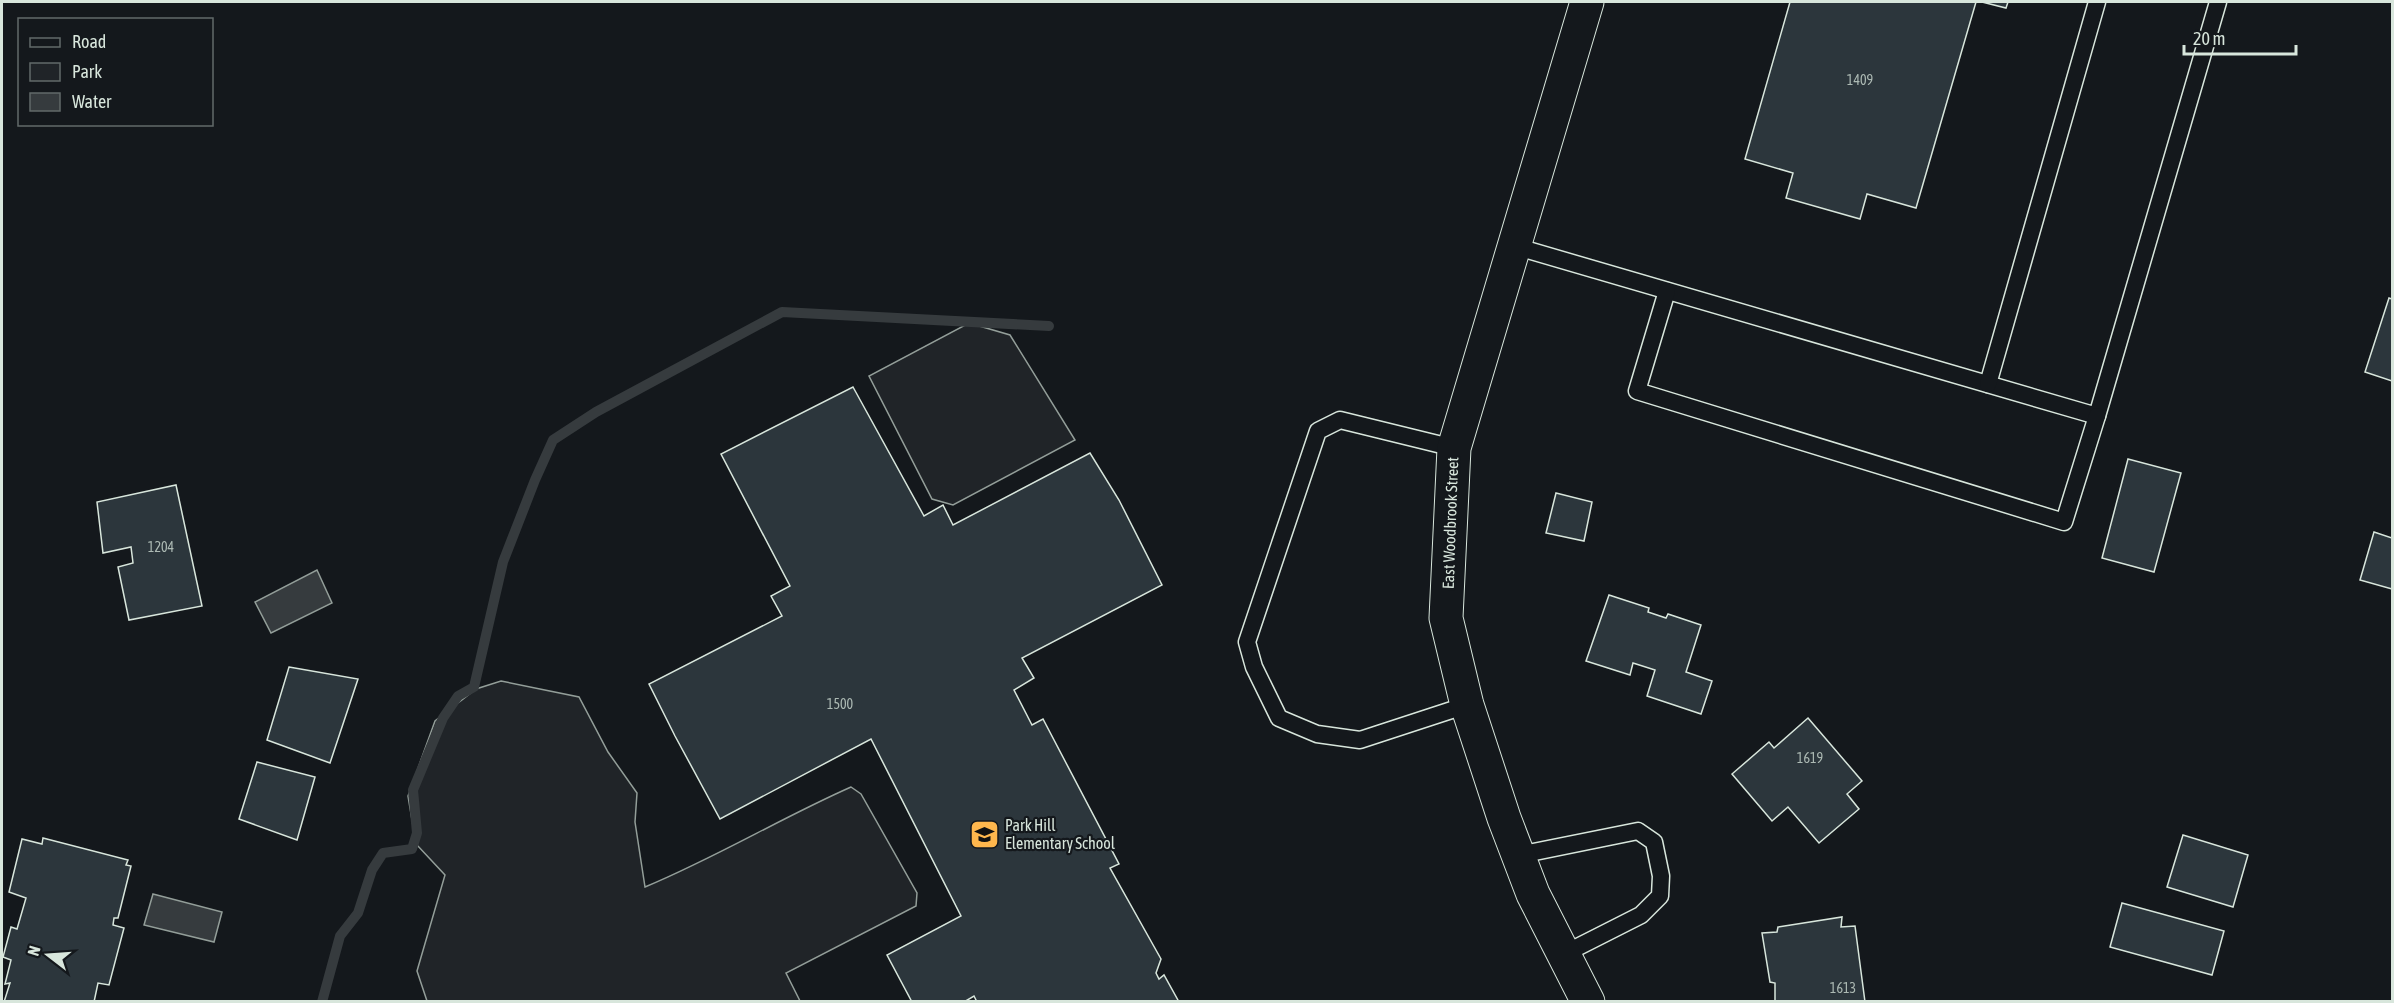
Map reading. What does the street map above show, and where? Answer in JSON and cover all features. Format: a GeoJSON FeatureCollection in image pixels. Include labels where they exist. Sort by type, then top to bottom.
{"type":"FeatureCollection","features":[{"type":"Feature","properties":{"kind":"street","name":"East Woodbrook Street"},"geometry":{"type":"LineString","coordinates":[[1587,2],[1454,448],[1446,618],[1467,705],[1504,818],[1533,894],[1588,1002]]}},
{"type":"Feature","properties":{"kind":"lane"},"geometry":{"type":"LineString","coordinates":[[1988,384],[2097,2]]}},
{"type":"Feature","properties":{"kind":"lane"},"geometry":{"type":"LineString","coordinates":[[1667,291],[1637,391],[2064,522],[2218,2]]}},
{"type":"Feature","properties":{"kind":"lane"},"geometry":{"type":"LineString","coordinates":[[1514,246],[2097,416]]}},
{"type":"Feature","properties":{"kind":"lane"},"geometry":{"type":"LineString","coordinates":[[1454,448],[1340,420],[1318,431],[1247,642],[1254,667],[1279,718],[1317,734],[1360,740],[1467,705]]}},
{"type":"Feature","properties":{"kind":"lane"},"geometry":{"type":"LineString","coordinates":[[1519,855],[1638,831],[1654,842],[1661,876],[1659,896],[1641,915],[1564,954]]}},
{"type":"Feature","properties":{"kind":"green space"},"geometry":{"type":"Polygon","coordinates":[[[969,323],[1010,335],[1075,440],[953,505],[932,499],[869,376],[969,323]]]}},
{"type":"Feature","properties":{"kind":"green space"},"geometry":{"type":"Polygon","coordinates":[[[501,681],[579,697],[608,752],[637,793],[635,822],[645,887],[697,864],[851,787],[861,794],[917,893],[916,906],[786,973],[800,1001],[427,1001],[417,971],[445,875],[416,844],[408,796],[435,721],[476,689],[501,681]]]}},
{"type":"Feature","properties":{"kind":"water"},"geometry":{"type":"Polygon","coordinates":[[[317,570],[332,603],[271,633],[255,602],[317,570]]]}},
{"type":"Feature","properties":{"kind":"water"},"geometry":{"type":"Polygon","coordinates":[[[153,894],[222,912],[214,942],[144,925],[153,894]]]}},
{"type":"Feature","properties":{"kind":"building"},"geometry":{"type":"Polygon","coordinates":[[[1790,2],[1976,2],[1916,208],[1867,194],[1860,219],[1786,198],[1793,173],[1745,159],[1790,2]]]}},
{"type":"Feature","properties":{"kind":"building"},"geometry":{"type":"Polygon","coordinates":[[[1982,2],[2008,2],[2006,8],[1982,2]]]}},
{"type":"Feature","properties":{"kind":"building"},"geometry":{"type":"Polygon","coordinates":[[[2389,298],[2392,299],[2392,381],[2365,372],[2389,298]]]}},
{"type":"Feature","properties":{"kind":"building"},"geometry":{"type":"Polygon","coordinates":[[[853,387],[924,516],[943,505],[953,525],[1090,453],[1119,500],[1162,585],[1022,658],[1034,678],[1014,690],[1032,725],[1043,719],[1119,864],[1110,868],[1161,959],[1156,973],[1159,979],[1164,975],[1179,1002],[977,1002],[974,996],[964,1002],[912,1002],[887,955],[961,916],[871,739],[720,819],[675,736],[649,684],[782,616],[771,596],[790,586],[721,454],[853,387]]]}},
{"type":"Feature","properties":{"kind":"building"},"geometry":{"type":"Polygon","coordinates":[[[2128,459],[2181,473],[2154,572],[2102,558],[2128,459]]]}},
{"type":"Feature","properties":{"kind":"building"},"geometry":{"type":"Polygon","coordinates":[[[176,485],[202,606],[129,620],[118,567],[133,563],[131,547],[103,553],[97,502],[176,485]]]}},
{"type":"Feature","properties":{"kind":"building"},"geometry":{"type":"Polygon","coordinates":[[[1556,493],[1592,502],[1584,541],[1546,533],[1556,493]]]}},
{"type":"Feature","properties":{"kind":"building"},"geometry":{"type":"Polygon","coordinates":[[[2374,532],[2392,538],[2392,589],[2360,580],[2374,532]]]}},
{"type":"Feature","properties":{"kind":"building"},"geometry":{"type":"Polygon","coordinates":[[[1609,595],[1649,608],[1648,612],[1666,618],[1668,614],[1701,625],[1686,672],[1712,681],[1701,714],[1647,696],[1655,670],[1633,663],[1630,675],[1586,661],[1609,595]]]}},
{"type":"Feature","properties":{"kind":"building"},"geometry":{"type":"Polygon","coordinates":[[[289,667],[358,679],[330,763],[267,740],[289,667]]]}},
{"type":"Feature","properties":{"kind":"building"},"geometry":{"type":"Polygon","coordinates":[[[1808,718],[1862,781],[1847,794],[1859,809],[1819,843],[1788,807],[1772,821],[1732,774],[1769,742],[1774,748],[1808,718]]]}},
{"type":"Feature","properties":{"kind":"building"},"geometry":{"type":"Polygon","coordinates":[[[257,762],[315,777],[297,840],[239,819],[257,762]]]}},
{"type":"Feature","properties":{"kind":"building"},"geometry":{"type":"Polygon","coordinates":[[[2183,835],[2248,855],[2233,907],[2167,887],[2183,835]]]}},
{"type":"Feature","properties":{"kind":"building"},"geometry":{"type":"Polygon","coordinates":[[[43,838],[128,860],[126,865],[131,866],[118,918],[114,918],[113,925],[124,928],[109,985],[98,983],[94,1002],[4,1002],[10,983],[5,984],[11,960],[3,957],[11,927],[17,929],[26,898],[9,892],[22,839],[42,844],[43,838]]]}},
{"type":"Feature","properties":{"kind":"building"},"geometry":{"type":"Polygon","coordinates":[[[2122,903],[2224,931],[2212,975],[2110,947],[2122,903]]]}},
{"type":"Feature","properties":{"kind":"building"},"geometry":{"type":"Polygon","coordinates":[[[1842,917],[1841,927],[1855,926],[1865,1002],[1775,1002],[1775,983],[1770,982],[1762,933],[1777,932],[1778,927],[1842,917]]]}},
{"type":"Feature","properties":{"kind":"waterway"},"geometry":{"type":"LineString","coordinates":[[322,1002],[340,936],[358,913],[372,870],[383,853],[412,849],[417,833],[413,790],[443,718],[458,696],[474,687],[503,562],[553,440],[596,412],[782,312],[1049,326]]}},
{"type":"Feature","properties":{"kind":"place","name":"Park Hill Elementary School"},"geometry":{"type":"Point","coordinates":[984,834]}}]}
